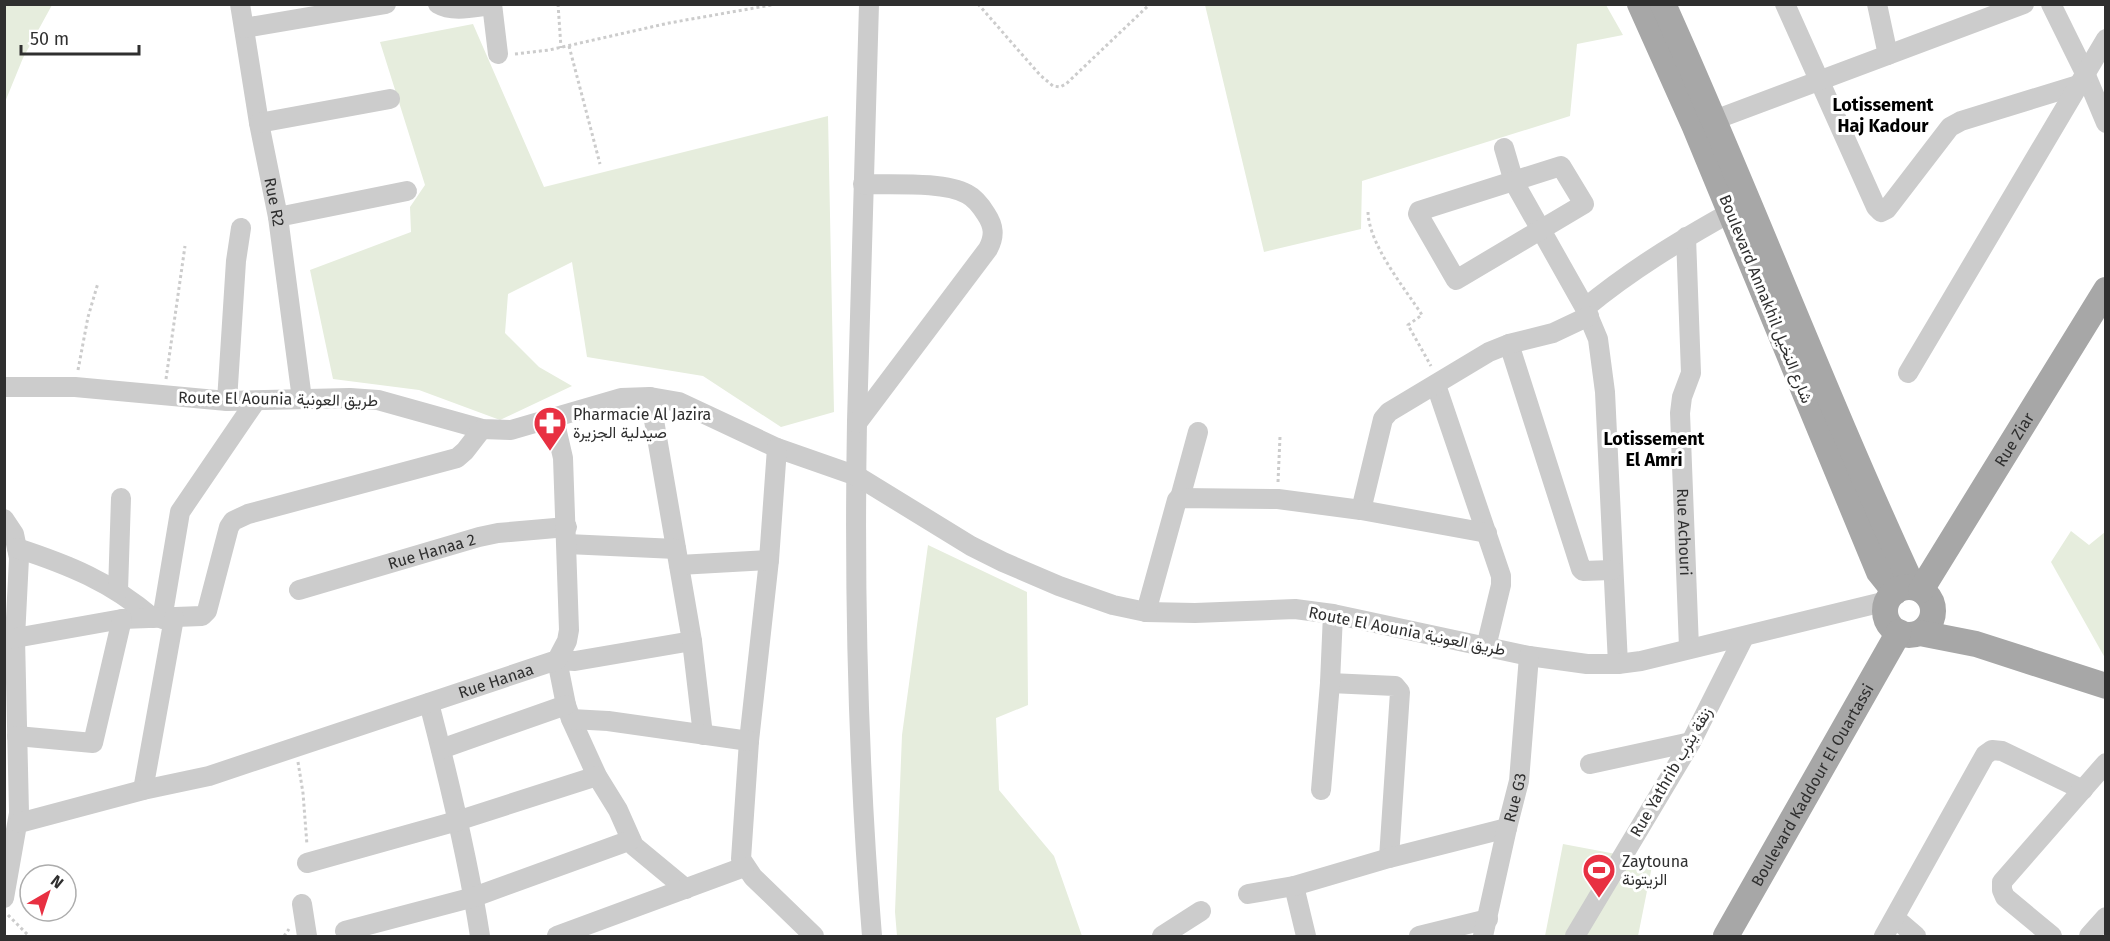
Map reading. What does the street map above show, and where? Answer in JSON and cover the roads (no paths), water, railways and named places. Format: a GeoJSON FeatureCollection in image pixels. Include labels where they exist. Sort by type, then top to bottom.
{"type":"FeatureCollection","features":[{"type":"Feature","properties":{"kind":"main road","name":"Boulevard Annakhil شارع النخيل"},"geometry":{"type":"LineString","coordinates":[[1640,4],[1705,123],[1864,482],[1910,596]]}},
{"type":"Feature","properties":{"kind":"main road","name":"Boulevard Annakhil شارع النخيل"},"geometry":{"type":"LineString","coordinates":[[1663,4],[1705,123],[1731,212],[1879,572],[1910,596]]}},
{"type":"Feature","properties":{"kind":"main road","name":"Rue Ziar"},"geometry":{"type":"LineString","coordinates":[[1910,633],[1928,626],[1910,596],[2104,297]]}},
{"type":"Feature","properties":{"kind":"main road"},"geometry":{"type":"LineString","coordinates":[[1976,644],[1910,596],[1885,613],[1894,629],[1976,644],[2106,686]]}},
{"type":"Feature","properties":{"kind":"main road","name":"Boulevard Kaddour El Ouartassi"},"geometry":{"type":"LineString","coordinates":[[1726,936],[1910,633]]}},
{"type":"Feature","properties":{"kind":"street","name":"Rue R2"},"geometry":{"type":"LineString","coordinates":[[240,4],[259,123],[278,217],[302,399]]}},
{"type":"Feature","properties":{"kind":"street"},"geometry":{"type":"LineString","coordinates":[[244,28],[352,7],[386,4]]}},
{"type":"Feature","properties":{"kind":"street"},"geometry":{"type":"LineString","coordinates":[[438,4],[444,8],[453,9],[492,5],[498,54]]}},
{"type":"Feature","properties":{"kind":"street"},"geometry":{"type":"LineString","coordinates":[[869,4],[857,423],[857,613],[864,845],[872,936]]}},
{"type":"Feature","properties":{"kind":"street"},"geometry":{"type":"LineString","coordinates":[[1785,4],[1876,207],[1881,212],[1887,209],[1950,127],[1960,121],[2081,79]]}},
{"type":"Feature","properties":{"kind":"street"},"geometry":{"type":"LineString","coordinates":[[1877,4],[1888,55]]}},
{"type":"Feature","properties":{"kind":"street"},"geometry":{"type":"LineString","coordinates":[[1705,123],[2024,4]]}},
{"type":"Feature","properties":{"kind":"street"},"geometry":{"type":"LineString","coordinates":[[2051,4],[2081,79],[2106,123]]}},
{"type":"Feature","properties":{"kind":"street"},"geometry":{"type":"LineString","coordinates":[[1908,373],[2106,39]]}},
{"type":"Feature","properties":{"kind":"street"},"geometry":{"type":"LineString","coordinates":[[259,123],[390,99]]}},
{"type":"Feature","properties":{"kind":"street"},"geometry":{"type":"LineString","coordinates":[[1504,148],[1514,182],[1587,312],[1598,339],[1605,392],[1618,664]]}},
{"type":"Feature","properties":{"kind":"street"},"geometry":{"type":"LineString","coordinates":[[1563,166],[1584,202],[1456,280],[1418,214],[1419,211],[1514,182],[1563,166]]}},
{"type":"Feature","properties":{"kind":"street"},"geometry":{"type":"LineString","coordinates":[[857,423],[988,249],[994,232],[978,202],[966,193],[927,185],[863,184]]}},
{"type":"Feature","properties":{"kind":"street"},"geometry":{"type":"LineString","coordinates":[[278,217],[406,191]]}},
{"type":"Feature","properties":{"kind":"street"},"geometry":{"type":"LineString","coordinates":[[1361,510],[1386,415],[1489,352],[1553,333],[1587,312],[1621,279],[1686,237],[1731,212]]}},
{"type":"Feature","properties":{"kind":"street"},"geometry":{"type":"LineString","coordinates":[[227,401],[236,261],[241,228]]}},
{"type":"Feature","properties":{"kind":"street","name":"Rue Achouri"},"geometry":{"type":"LineString","coordinates":[[1686,237],[1691,373],[1682,398],[1680,412],[1689,648]]}},
{"type":"Feature","properties":{"kind":"street"},"geometry":{"type":"LineString","coordinates":[[1509,345],[1581,569],[1583,571],[1612,570]]}},
{"type":"Feature","properties":{"kind":"street"},"geometry":{"type":"LineString","coordinates":[[1436,385],[1499,567],[1501,585],[1486,647]]}},
{"type":"Feature","properties":{"kind":"street","name":"Route El Aounia طريق العونية"},"geometry":{"type":"LineString","coordinates":[[4,387],[75,387],[255,402],[302,399],[378,400],[482,429],[511,430],[621,398],[650,398],[679,402],[777,448],[857,476],[971,546],[1059,586],[1113,605],[1146,612],[1195,613],[1295,609],[1333,614],[1529,656],[1587,664],[1641,661],[1910,596]]}},
{"type":"Feature","properties":{"kind":"street"},"geometry":{"type":"LineString","coordinates":[[650,398],[692,641],[703,735]]}},
{"type":"Feature","properties":{"kind":"street"},"geometry":{"type":"LineString","coordinates":[[143,790],[163,618],[180,512],[255,402]]}},
{"type":"Feature","properties":{"kind":"street"},"geometry":{"type":"LineString","coordinates":[[554,419],[563,458],[569,630],[567,641],[557,660],[569,712],[597,776],[618,810],[637,850],[686,889]]}},
{"type":"Feature","properties":{"kind":"street"},"geometry":{"type":"LineString","coordinates":[[10,639],[122,619],[202,616],[206,614],[230,527],[233,521],[240,516],[457,458],[482,429]]}},
{"type":"Feature","properties":{"kind":"street"},"geometry":{"type":"LineString","coordinates":[[1146,612],[1198,432]]}},
{"type":"Feature","properties":{"kind":"street"},"geometry":{"type":"LineString","coordinates":[[777,448],[769,560],[748,741],[740,851],[744,867],[814,936]]}},
{"type":"Feature","properties":{"kind":"street"},"geometry":{"type":"LineString","coordinates":[[118,591],[121,498]]}},
{"type":"Feature","properties":{"kind":"street"},"geometry":{"type":"LineString","coordinates":[[1180,498],[1278,499],[1361,510],[1487,533]]}},
{"type":"Feature","properties":{"kind":"street"},"geometry":{"type":"LineString","coordinates":[[4,519],[14,534],[19,558],[10,639],[17,736],[12,794],[19,823],[4,898]]}},
{"type":"Feature","properties":{"kind":"street","name":"Rue Hanaa 2"},"geometry":{"type":"LineString","coordinates":[[298,590],[498,533],[567,535],[678,557],[769,560]]}},
{"type":"Feature","properties":{"kind":"street"},"geometry":{"type":"LineString","coordinates":[[17,548],[72,568],[118,591],[163,618]]}},
{"type":"Feature","properties":{"kind":"street"},"geometry":{"type":"LineString","coordinates":[[1321,790],[1333,614]]}},
{"type":"Feature","properties":{"kind":"street"},"geometry":{"type":"LineString","coordinates":[[17,736],[93,743],[122,619]]}},
{"type":"Feature","properties":{"kind":"street","name":"Rue Yathrib زنقة يثرب"},"geometry":{"type":"LineString","coordinates":[[1575,936],[1690,742],[1744,637]]}},
{"type":"Feature","properties":{"kind":"street","name":"Rue Hanaa"},"geometry":{"type":"LineString","coordinates":[[19,823],[143,790],[208,776],[557,660],[575,660],[692,641]]}},
{"type":"Feature","properties":{"kind":"street","name":"Rue G3"},"geometry":{"type":"LineString","coordinates":[[1485,928],[1519,781],[1529,656]]}},
{"type":"Feature","properties":{"kind":"street"},"geometry":{"type":"LineString","coordinates":[[1330,683],[1395,686],[1400,692],[1389,858]]}},
{"type":"Feature","properties":{"kind":"street"},"geometry":{"type":"LineString","coordinates":[[429,703],[474,897],[480,936]]}},
{"type":"Feature","properties":{"kind":"street"},"geometry":{"type":"LineString","coordinates":[[441,749],[569,712],[608,721],[748,741]]}},
{"type":"Feature","properties":{"kind":"street"},"geometry":{"type":"LineString","coordinates":[[1590,764],[1690,742]]}},
{"type":"Feature","properties":{"kind":"street"},"geometry":{"type":"LineString","coordinates":[[1884,936],[1985,755],[1992,750],[2001,751],[2083,790]]}},
{"type":"Feature","properties":{"kind":"street"},"geometry":{"type":"LineString","coordinates":[[2052,936],[2005,897],[2002,882],[2106,763]]}},
{"type":"Feature","properties":{"kind":"street"},"geometry":{"type":"LineString","coordinates":[[307,863],[457,821],[597,776]]}},
{"type":"Feature","properties":{"kind":"street"},"geometry":{"type":"LineString","coordinates":[[1248,894],[1294,886],[1389,858],[1507,828]]}},
{"type":"Feature","properties":{"kind":"street"},"geometry":{"type":"LineString","coordinates":[[345,931],[474,897],[632,840]]}},
{"type":"Feature","properties":{"kind":"street"},"geometry":{"type":"LineString","coordinates":[[557,936],[744,867]]}},
{"type":"Feature","properties":{"kind":"street"},"geometry":{"type":"LineString","coordinates":[[1294,886],[1306,936]]}},
{"type":"Feature","properties":{"kind":"street"},"geometry":{"type":"LineString","coordinates":[[302,904],[307,936]]}},
{"type":"Feature","properties":{"kind":"street"},"geometry":{"type":"LineString","coordinates":[[1162,936],[1202,911]]}},
{"type":"Feature","properties":{"kind":"street"},"geometry":{"type":"LineString","coordinates":[[1895,918],[1917,936]]}},
{"type":"Feature","properties":{"kind":"street"},"geometry":{"type":"LineString","coordinates":[[2089,936],[2106,918]]}},
{"type":"Feature","properties":{"kind":"street"},"geometry":{"type":"LineString","coordinates":[[1419,936],[1485,928]]}},
{"type":"Feature","properties":{"kind":"place","name":"Pharmacie Al Jazira صيدلية الجزيرة"},"geometry":{"type":"Point","coordinates":[550,452]}},
{"type":"Feature","properties":{"kind":"place","name":"Zaytouna الزيتونة"},"geometry":{"type":"Point","coordinates":[1599,899]}},
{"type":"Feature","properties":{"kind":"district","name":"Lotissement Haj Kadour"},"geometry":{"type":"Point","coordinates":[1883,115]}},
{"type":"Feature","properties":{"kind":"district","name":"Lotissement El Amri"},"geometry":{"type":"Point","coordinates":[1654,449]}}]}
